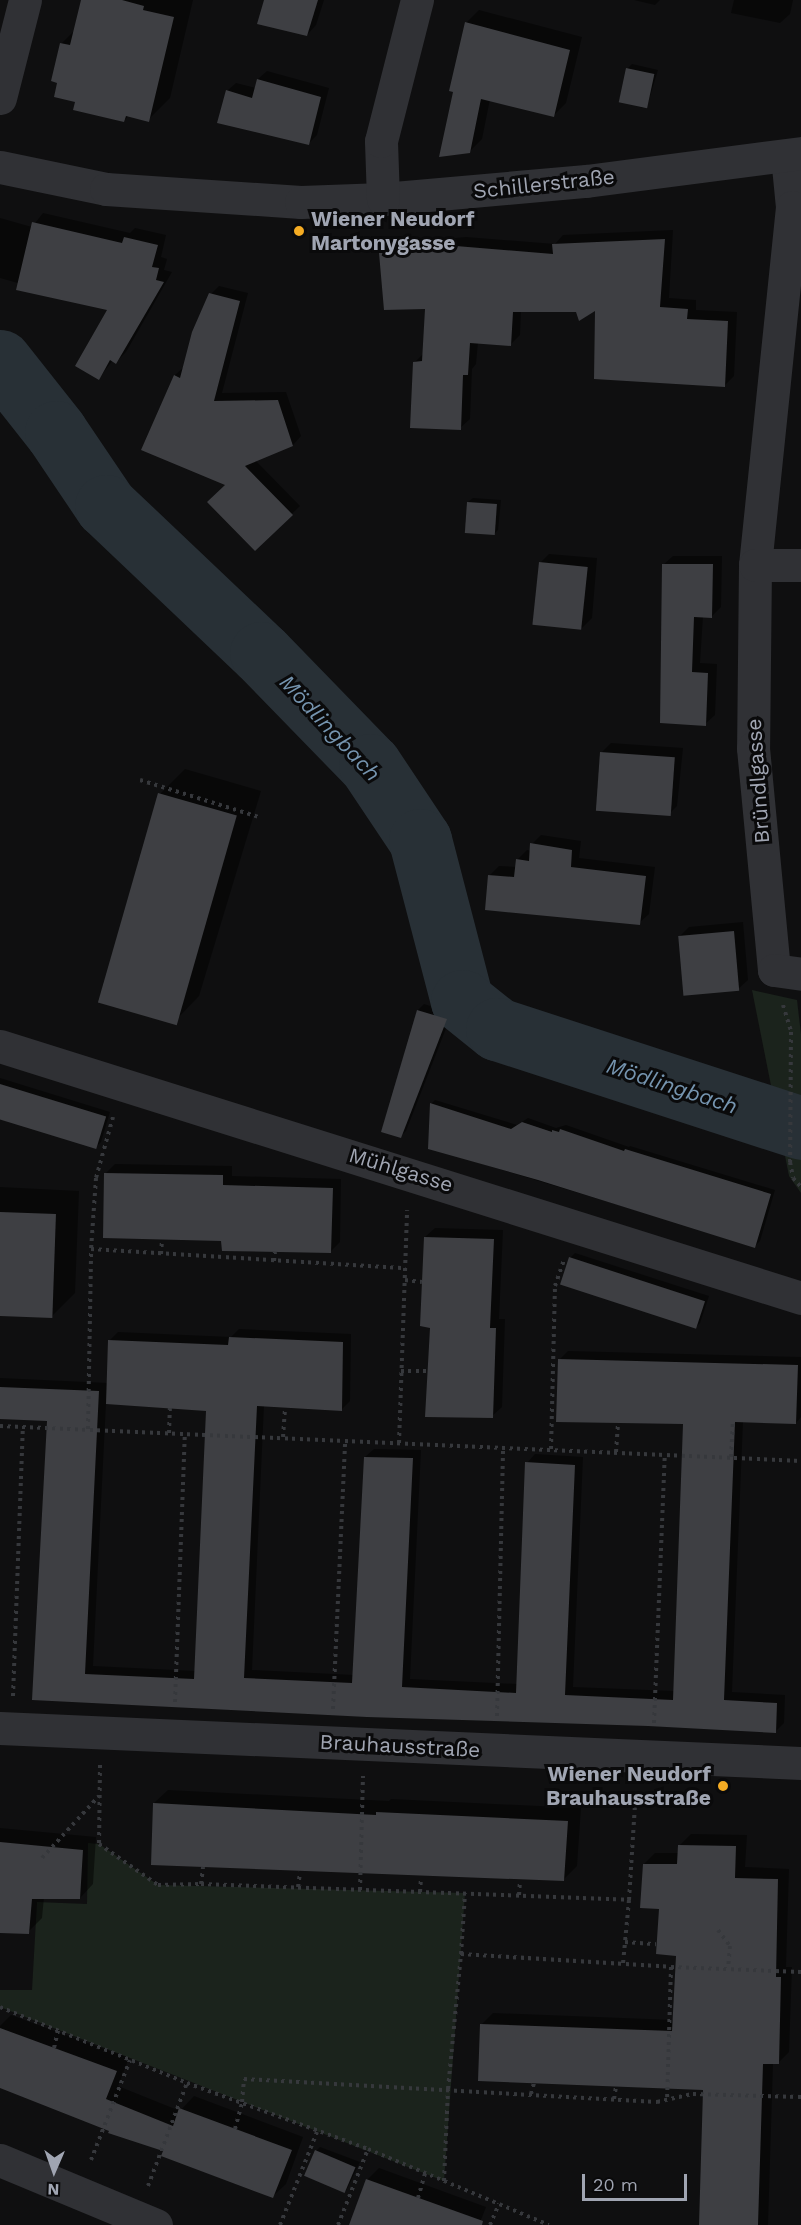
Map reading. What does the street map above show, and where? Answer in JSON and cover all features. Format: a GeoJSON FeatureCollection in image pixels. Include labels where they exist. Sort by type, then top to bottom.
{"type":"FeatureCollection","features":[{"type":"Feature","properties":{"kind":"street"},"geometry":{"type":"LineString","coordinates":[[0,98],[25,0]]}},
{"type":"Feature","properties":{"kind":"street"},"geometry":{"type":"LineString","coordinates":[[383,199],[381,141],[417,0]]}},
{"type":"Feature","properties":{"kind":"street","name":"Schillerstraße"},"geometry":{"type":"LineString","coordinates":[[0,167],[106,189],[301,202],[383,199],[585,181],[794,155]]}},
{"type":"Feature","properties":{"kind":"street","name":"Bründlgasse"},"geometry":{"type":"LineString","coordinates":[[787,972],[753,748],[755,565],[792,207],[794,155]]}},
{"type":"Feature","properties":{"kind":"street"},"geometry":{"type":"LineString","coordinates":[[755,565],[801,565]]}},
{"type":"Feature","properties":{"kind":"street","name":"Mühlgasse"},"geometry":{"type":"LineString","coordinates":[[11,1049],[801,1298]]}},
{"type":"Feature","properties":{"kind":"street","name":"Brauhausstraße"},"geometry":{"type":"LineString","coordinates":[[6,1728],[801,1763]]}},
{"type":"Feature","properties":{"kind":"street"},"geometry":{"type":"LineString","coordinates":[[0,2160],[79,2193],[126,2218]]}},
{"type":"Feature","properties":{"kind":"path"},"geometry":{"type":"LineString","coordinates":[[140,780],[259,817]]}},
{"type":"Feature","properties":{"kind":"path"},"geometry":{"type":"LineString","coordinates":[[787,972],[791,1032],[790,1162],[793,1178],[801,1187]]}},
{"type":"Feature","properties":{"kind":"path"},"geometry":{"type":"LineString","coordinates":[[88,1429],[91,1250],[96,1178],[122,1084]]}},
{"type":"Feature","properties":{"kind":"path"},"geometry":{"type":"LineString","coordinates":[[399,1443],[409,1173]]}},
{"type":"Feature","properties":{"kind":"path"},"geometry":{"type":"LineString","coordinates":[[551,1449],[555,1286],[575,1225]]}},
{"type":"Feature","properties":{"kind":"path"},"geometry":{"type":"LineString","coordinates":[[162,1240],[162,1254]]}},
{"type":"Feature","properties":{"kind":"path"},"geometry":{"type":"LineString","coordinates":[[91,1250],[405,1268]]}},
{"type":"Feature","properties":{"kind":"path"},"geometry":{"type":"LineString","coordinates":[[274,1261],[275,1252]]}},
{"type":"Feature","properties":{"kind":"path"},"geometry":{"type":"LineString","coordinates":[[405,1280],[422,1282]]}},
{"type":"Feature","properties":{"kind":"path"},"geometry":{"type":"LineString","coordinates":[[401,1371],[427,1371]]}},
{"type":"Feature","properties":{"kind":"path"},"geometry":{"type":"LineString","coordinates":[[169,1433],[170,1408]]}},
{"type":"Feature","properties":{"kind":"path"},"geometry":{"type":"LineString","coordinates":[[283,1437],[285,1408]]}},
{"type":"Feature","properties":{"kind":"path"},"geometry":{"type":"LineString","coordinates":[[731,1456],[733,1422]]}},
{"type":"Feature","properties":{"kind":"path"},"geometry":{"type":"LineString","coordinates":[[616,1452],[618,1423]]}},
{"type":"Feature","properties":{"kind":"path"},"geometry":{"type":"LineString","coordinates":[[0,1426],[731,1456],[801,1461]]}},
{"type":"Feature","properties":{"kind":"path"},"geometry":{"type":"LineString","coordinates":[[6,1728],[23,1426]]}},
{"type":"Feature","properties":{"kind":"path"},"geometry":{"type":"LineString","coordinates":[[174,1735],[185,1433]]}},
{"type":"Feature","properties":{"kind":"path"},"geometry":{"type":"LineString","coordinates":[[331,1742],[345,1440]]}},
{"type":"Feature","properties":{"kind":"path"},"geometry":{"type":"LineString","coordinates":[[496,1750],[503,1447]]}},
{"type":"Feature","properties":{"kind":"path"},"geometry":{"type":"LineString","coordinates":[[623,1964],[645,1756],[665,1454]]}},
{"type":"Feature","properties":{"kind":"path"},"geometry":{"type":"LineString","coordinates":[[100,1732],[99,1844],[158,1886],[201,1884],[628,1900]]}},
{"type":"Feature","properties":{"kind":"path"},"geometry":{"type":"LineString","coordinates":[[360,1890],[364,1744]]}},
{"type":"Feature","properties":{"kind":"path"},"geometry":{"type":"LineString","coordinates":[[42,1858],[99,1796]]}},
{"type":"Feature","properties":{"kind":"path"},"geometry":{"type":"LineString","coordinates":[[201,1884],[203,1867]]}},
{"type":"Feature","properties":{"kind":"path"},"geometry":{"type":"LineString","coordinates":[[298,1887],[300,1872]]}},
{"type":"Feature","properties":{"kind":"path"},"geometry":{"type":"LineString","coordinates":[[420,1892],[421,1876]]}},
{"type":"Feature","properties":{"kind":"path"},"geometry":{"type":"LineString","coordinates":[[519,1895],[520,1880]]}},
{"type":"Feature","properties":{"kind":"path"},"geometry":{"type":"LineString","coordinates":[[444,2181],[448,2089],[465,1893]]}},
{"type":"Feature","properties":{"kind":"path"},"geometry":{"type":"LineString","coordinates":[[718,1930],[730,1946],[728,1968]]}},
{"type":"Feature","properties":{"kind":"path"},"geometry":{"type":"LineString","coordinates":[[625,1942],[656,1944]]}},
{"type":"Feature","properties":{"kind":"path"},"geometry":{"type":"LineString","coordinates":[[460,1954],[671,1967],[801,1972]]}},
{"type":"Feature","properties":{"kind":"path"},"geometry":{"type":"LineString","coordinates":[[667,2100],[671,1967]]}},
{"type":"Feature","properties":{"kind":"path"},"geometry":{"type":"LineString","coordinates":[[0,2007],[187,2083],[368,2149],[549,2225]]}},
{"type":"Feature","properties":{"kind":"path"},"geometry":{"type":"LineString","coordinates":[[54,2048],[58,2030]]}},
{"type":"Feature","properties":{"kind":"path"},"geometry":{"type":"LineString","coordinates":[[79,2193],[130,2060]]}},
{"type":"Feature","properties":{"kind":"path"},"geometry":{"type":"LineString","coordinates":[[235,2129],[242,2102],[244,2079],[614,2099],[667,2100],[693,2094],[801,2097]]}},
{"type":"Feature","properties":{"kind":"path"},"geometry":{"type":"LineString","coordinates":[[126,2218],[187,2083]]}},
{"type":"Feature","properties":{"kind":"path"},"geometry":{"type":"LineString","coordinates":[[531,2094],[534,2083]]}},
{"type":"Feature","properties":{"kind":"path"},"geometry":{"type":"LineString","coordinates":[[614,2099],[616,2086]]}},
{"type":"Feature","properties":{"kind":"path"},"geometry":{"type":"LineString","coordinates":[[280,2225],[317,2132]]}},
{"type":"Feature","properties":{"kind":"path"},"geometry":{"type":"LineString","coordinates":[[338,2225],[368,2149]]}},
{"type":"Feature","properties":{"kind":"path"},"geometry":{"type":"LineString","coordinates":[[418,2198],[425,2173]]}},
{"type":"Feature","properties":{"kind":"path"},"geometry":{"type":"LineString","coordinates":[[490,2225],[499,2204]]}},
{"type":"Feature","properties":{"kind":"shaded area"},"geometry":{"type":"Polygon","coordinates":[[[752,990],[797,1000],[801,1034],[801,1193],[789,1176],[752,990]]]}},
{"type":"Feature","properties":{"kind":"shaded area"},"geometry":{"type":"Polygon","coordinates":[[[88,1843],[99,1844],[158,1885],[465,1893],[444,2181],[0,2007],[0,1990],[32,1990],[37,1902],[87,1904],[88,1843]]]}},
{"type":"Feature","properties":{"kind":"building"},"geometry":{"type":"Polygon","coordinates":[[[81,0],[122,0],[144,6],[143,10],[174,17],[149,122],[126,116],[124,122],[73,110],[75,102],[54,97],[57,83],[51,81],[60,43],[70,45],[81,0]]]}},
{"type":"Feature","properties":{"kind":"building"},"geometry":{"type":"Polygon","coordinates":[[[264,0],[318,0],[307,36],[257,24],[264,0]]]}},
{"type":"Feature","properties":{"kind":"building"},"geometry":{"type":"Polygon","coordinates":[[[465,22],[570,50],[554,117],[481,99],[470,153],[439,157],[453,92],[449,91],[465,22]]]}},
{"type":"Feature","properties":{"kind":"building"},"geometry":{"type":"Polygon","coordinates":[[[626,68],[654,74],[647,108],[619,102],[626,68]]]}},
{"type":"Feature","properties":{"kind":"building"},"geometry":{"type":"Polygon","coordinates":[[[257,79],[321,97],[309,145],[217,123],[226,90],[252,98],[257,79]]]}},
{"type":"Feature","properties":{"kind":"building"},"geometry":{"type":"Polygon","coordinates":[[[32,222],[122,243],[124,237],[158,245],[152,267],[159,268],[156,280],[164,282],[116,364],[110,360],[99,380],[75,366],[107,310],[16,290],[32,222]]]}},
{"type":"Feature","properties":{"kind":"building"},"geometry":{"type":"Polygon","coordinates":[[[665,239],[660,307],[688,309],[687,319],[728,321],[725,387],[594,379],[595,311],[579,321],[576,312],[513,312],[511,346],[470,343],[468,375],[463,375],[461,430],[410,428],[413,362],[422,361],[425,309],[384,310],[379,253],[456,246],[553,254],[552,244],[665,239]]]}},
{"type":"Feature","properties":{"kind":"building"},"geometry":{"type":"Polygon","coordinates":[[[209,293],[240,301],[214,401],[278,400],[293,446],[245,466],[293,515],[255,551],[207,502],[225,485],[141,450],[174,375],[180,378],[192,332],[209,293]]]}},
{"type":"Feature","properties":{"kind":"building"},"geometry":{"type":"Polygon","coordinates":[[[467,502],[497,504],[495,535],[465,533],[467,502]]]}},
{"type":"Feature","properties":{"kind":"building"},"geometry":{"type":"Polygon","coordinates":[[[539,562],[588,567],[581,630],[532,625],[539,562]]]}},
{"type":"Feature","properties":{"kind":"building"},"geometry":{"type":"Polygon","coordinates":[[[662,564],[713,564],[712,618],[694,617],[692,672],[708,673],[706,726],[660,723],[662,564]]]}},
{"type":"Feature","properties":{"kind":"building"},"geometry":{"type":"Polygon","coordinates":[[[600,752],[675,757],[671,816],[596,811],[600,752]]]}},
{"type":"Feature","properties":{"kind":"building"},"geometry":{"type":"Polygon","coordinates":[[[158,793],[237,816],[177,1025],[98,1003],[158,793]]]}},
{"type":"Feature","properties":{"kind":"building"},"geometry":{"type":"Polygon","coordinates":[[[530,843],[572,850],[571,867],[646,876],[640,925],[485,910],[488,875],[514,877],[516,859],[529,861],[530,843]]]}},
{"type":"Feature","properties":{"kind":"building"},"geometry":{"type":"Polygon","coordinates":[[[734,931],[739,991],[683,996],[678,936],[734,931]]]}},
{"type":"Feature","properties":{"kind":"building"},"geometry":{"type":"Polygon","coordinates":[[[417,1010],[447,1019],[401,1138],[381,1132],[417,1010]]]}},
{"type":"Feature","properties":{"kind":"building"},"geometry":{"type":"Polygon","coordinates":[[[0,1084],[106,1116],[96,1149],[0,1120],[0,1084]]]}},
{"type":"Feature","properties":{"kind":"building"},"geometry":{"type":"Polygon","coordinates":[[[430,1103],[511,1129],[522,1122],[552,1132],[552,1130],[559,1132],[560,1129],[624,1151],[625,1149],[771,1194],[755,1248],[538,1180],[428,1149],[430,1103]]]}},
{"type":"Feature","properties":{"kind":"building"},"geometry":{"type":"Polygon","coordinates":[[[104,1173],[223,1175],[223,1185],[333,1188],[331,1253],[222,1251],[221,1241],[103,1238],[104,1173]]]}},
{"type":"Feature","properties":{"kind":"building"},"geometry":{"type":"Polygon","coordinates":[[[0,1212],[56,1214],[52,1318],[0,1316],[0,1212]]]}},
{"type":"Feature","properties":{"kind":"building"},"geometry":{"type":"Polygon","coordinates":[[[424,1237],[494,1239],[490,1328],[496,1328],[493,1418],[425,1417],[430,1328],[420,1326],[424,1237]]]}},
{"type":"Feature","properties":{"kind":"building"},"geometry":{"type":"Polygon","coordinates":[[[569,1257],[705,1301],[696,1329],[560,1285],[569,1257]]]}},
{"type":"Feature","properties":{"kind":"building"},"geometry":{"type":"Polygon","coordinates":[[[229,1337],[343,1342],[342,1411],[257,1406],[244,1678],[352,1683],[364,1457],[413,1458],[402,1687],[516,1693],[525,1462],[575,1465],[565,1695],[673,1700],[683,1424],[556,1422],[558,1359],[798,1365],[796,1424],[735,1422],[724,1700],[777,1703],[776,1733],[648,1726],[367,1717],[32,1700],[47,1421],[0,1419],[0,1387],[99,1391],[85,1674],[194,1679],[206,1411],[106,1404],[108,1340],[228,1345],[229,1337]]]}},
{"type":"Feature","properties":{"kind":"building"},"geometry":{"type":"Polygon","coordinates":[[[153,1803],[376,1815],[376,1812],[568,1821],[564,1881],[151,1865],[153,1803]]]}},
{"type":"Feature","properties":{"kind":"building"},"geometry":{"type":"Polygon","coordinates":[[[0,1842],[83,1850],[80,1899],[32,1899],[29,1934],[0,1933],[0,1842]]]}},
{"type":"Feature","properties":{"kind":"building"},"geometry":{"type":"Polygon","coordinates":[[[678,1845],[736,1846],[735,1878],[778,1879],[776,1977],[781,1977],[779,2064],[763,2064],[758,2225],[699,2225],[703,2090],[478,2081],[480,2024],[672,2031],[676,1956],[656,1954],[659,1909],[640,1908],[643,1864],[677,1864],[678,1845]]]}},
{"type":"Feature","properties":{"kind":"building"},"geometry":{"type":"Polygon","coordinates":[[[0,2028],[117,2071],[106,2099],[173,2126],[179,2108],[292,2150],[273,2198],[161,2156],[163,2151],[108,2133],[109,2131],[0,2088],[0,2028]]]}},
{"type":"Feature","properties":{"kind":"building"},"geometry":{"type":"Polygon","coordinates":[[[315,2150],[356,2167],[345,2193],[304,2176],[315,2150]]]}},
{"type":"Feature","properties":{"kind":"building"},"geometry":{"type":"Polygon","coordinates":[[[366,2179],[483,2221],[482,2225],[349,2225],[366,2179]]]}},
{"type":"Feature","properties":{"kind":"waterway","name":"Mödlingbach"},"geometry":{"type":"LineString","coordinates":[[0,361],[56,432],[106,506],[261,653],[370,765],[420,840],[462,1001],[497,1029],[801,1128]]}},
{"type":"Feature","properties":{"kind":"place","name":"Wiener Neudorf Martonygasse"},"geometry":{"type":"Point","coordinates":[299,231]}},
{"type":"Feature","properties":{"kind":"place","name":"Wiener Neudorf Brauhausstraße"},"geometry":{"type":"Point","coordinates":[723,1786]}}]}
